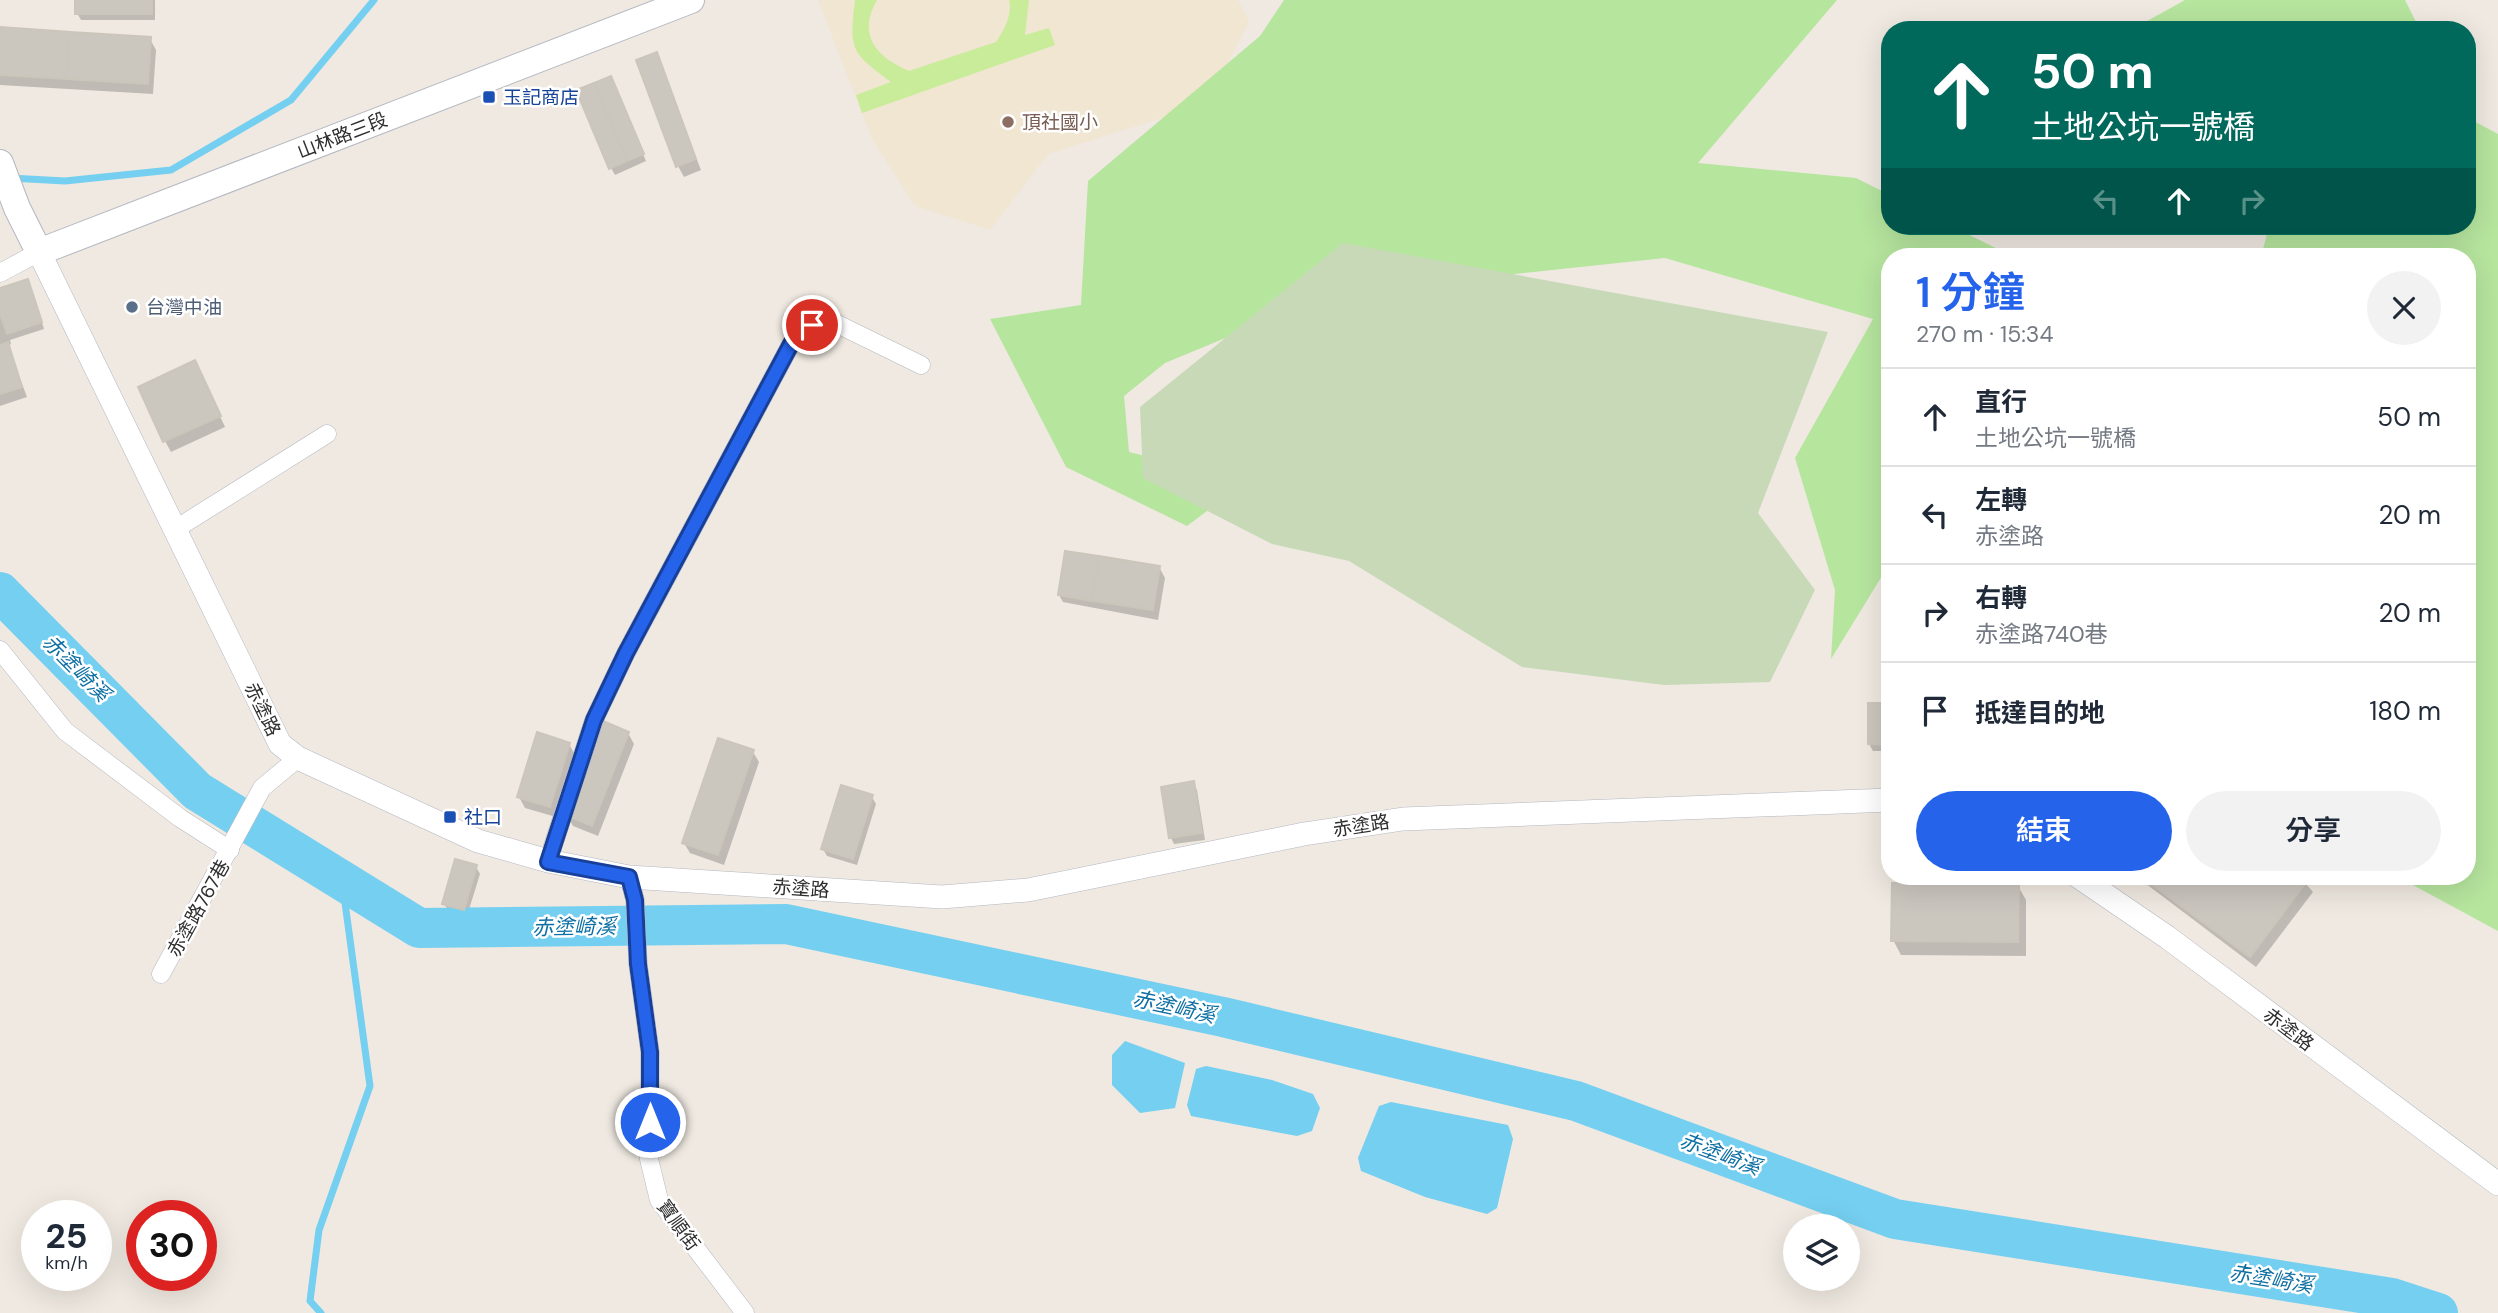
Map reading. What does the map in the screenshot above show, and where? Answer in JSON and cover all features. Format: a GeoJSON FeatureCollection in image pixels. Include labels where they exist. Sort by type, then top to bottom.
{"type":"FeatureCollection","features":[{"type":"Feature","properties":{"kind":"main road","name":"山林路三段"},"geometry":{"type":"LineString","coordinates":[[39,253],[691,0]]}},
{"type":"Feature","properties":{"kind":"main road"},"geometry":{"type":"LineString","coordinates":[[0,163],[17,208],[39,253]]}},
{"type":"Feature","properties":{"kind":"street"},"geometry":{"type":"LineString","coordinates":[[0,273],[39,253]]}},
{"type":"Feature","properties":{"kind":"street","name":"赤塗路"},"geometry":{"type":"LineString","coordinates":[[39,253],[280,744],[298,758],[478,841],[548,862],[629,877],[942,897],[1028,890],[1304,834],[1403,819],[1881,800]]}},
{"type":"Feature","properties":{"kind":"street"},"geometry":{"type":"LineString","coordinates":[[548,862],[594,720],[626,653],[798,331],[827,319],[921,365]]}},
{"type":"Feature","properties":{"kind":"street"},"geometry":{"type":"LineString","coordinates":[[174,530],[327,433]]}},
{"type":"Feature","properties":{"kind":"street"},"geometry":{"type":"LineString","coordinates":[[0,650],[65,731],[180,818],[232,845]]}},
{"type":"Feature","properties":{"kind":"street","name":"赤塗路767巷"},"geometry":{"type":"LineString","coordinates":[[161,974],[262,788],[298,758]]}},
{"type":"Feature","properties":{"kind":"street","name":"寶順街"},"geometry":{"type":"LineString","coordinates":[[629,877],[635,900],[638,955],[650,1052],[649,1159],[659,1200],[745,1313]]}},
{"type":"Feature","properties":{"kind":"street","name":"赤塗路"},"geometry":{"type":"LineString","coordinates":[[2091,885],[2167,937],[2498,1184]]}},
{"type":"Feature","properties":{"kind":"shaded area","name":"頂社國小"},"geometry":{"type":"Polygon","coordinates":[[[818,0],[1238,0],[1249,22],[1206,104],[1048,154],[990,230],[915,206],[872,139],[818,0]]]}},
{"type":"Feature","properties":{"kind":"green space"},"geometry":{"type":"Polygon","coordinates":[[[855,0],[877,0],[869,24],[873,43],[887,59],[909,71],[996,42],[1009,16],[1009,0],[1029,0],[1025,35],[1049,28],[1055,45],[862,113],[856,95],[891,82],[868,64],[856,49],[852,30],[855,0]]]}},
{"type":"Feature","properties":{"kind":"green space"},"geometry":{"type":"Polygon","coordinates":[[[1284,0],[1837,0],[1698,163],[1856,178],[1881,190],[1881,235],[1969,235],[1996,248],[1881,248],[1881,578],[1831,659],[1835,590],[1795,458],[1873,319],[1665,258],[1334,293],[1165,363],[1124,396],[1129,452],[1247,481],[1187,526],[1066,467],[990,319],[1081,305],[1088,181],[1260,36],[1284,0]]]}},
{"type":"Feature","properties":{"kind":"green space"},"geometry":{"type":"Polygon","coordinates":[[[2185,0],[2405,0],[2416,21],[2147,21],[2185,0]]]}},
{"type":"Feature","properties":{"kind":"green space"},"geometry":{"type":"Polygon","coordinates":[[[2476,122],[2498,134],[2498,931],[2413,885],[2476,885],[2476,248],[2263,248],[2267,235],[2476,235],[2476,122]]]}},
{"type":"Feature","properties":{"kind":"green space"},"geometry":{"type":"Polygon","coordinates":[[[1343,243],[1828,332],[1758,513],[1815,590],[1770,682],[1664,685],[1522,667],[1349,561],[1272,544],[1143,478],[1140,407],[1343,243]]]}},
{"type":"Feature","properties":{"kind":"water"},"geometry":{"type":"Polygon","coordinates":[[[1125,1041],[1185,1063],[1175,1108],[1140,1113],[1112,1085],[1112,1055],[1125,1041]]]}},
{"type":"Feature","properties":{"kind":"water"},"geometry":{"type":"Polygon","coordinates":[[[1206,1066],[1272,1080],[1313,1094],[1320,1108],[1312,1131],[1297,1136],[1191,1116],[1187,1105],[1196,1069],[1206,1066]]]}},
{"type":"Feature","properties":{"kind":"water"},"geometry":{"type":"Polygon","coordinates":[[[1391,1102],[1508,1125],[1513,1139],[1497,1208],[1487,1214],[1425,1197],[1361,1171],[1358,1158],[1379,1106],[1391,1102]]]}},
{"type":"Feature","properties":{"kind":"building"},"geometry":{"type":"Polygon","coordinates":[[[75,0],[152,0],[152,14],[75,14],[75,0]]]}},
{"type":"Feature","properties":{"kind":"building"},"geometry":{"type":"Polygon","coordinates":[[[0,27],[70,32],[67,79],[0,75],[0,27]]]}},
{"type":"Feature","properties":{"kind":"building"},"geometry":{"type":"Polygon","coordinates":[[[70,32],[151,37],[148,84],[67,79],[70,32]]]}},
{"type":"Feature","properties":{"kind":"building"},"geometry":{"type":"Polygon","coordinates":[[[657,52],[696,159],[676,167],[636,60],[657,52]]]}},
{"type":"Feature","properties":{"kind":"building"},"geometry":{"type":"Polygon","coordinates":[[[611,76],[644,154],[627,161],[594,83],[611,76]]]}},
{"type":"Feature","properties":{"kind":"building"},"geometry":{"type":"Polygon","coordinates":[[[594,83],[627,161],[609,169],[576,90],[594,83]]]}},
{"type":"Feature","properties":{"kind":"building"},"geometry":{"type":"Polygon","coordinates":[[[28,279],[42,322],[7,334],[0,314],[0,288],[28,279]]]}},
{"type":"Feature","properties":{"kind":"building"},"geometry":{"type":"Polygon","coordinates":[[[8,342],[22,387],[0,394],[0,345],[8,342]]]}},
{"type":"Feature","properties":{"kind":"building"},"geometry":{"type":"Polygon","coordinates":[[[195,360],[221,416],[163,442],[138,387],[195,360]]]}},
{"type":"Feature","properties":{"kind":"building"},"geometry":{"type":"Polygon","coordinates":[[[1065,551],[1099,556],[1092,601],[1058,595],[1065,551]]]}},
{"type":"Feature","properties":{"kind":"building"},"geometry":{"type":"Polygon","coordinates":[[[1099,556],[1160,566],[1153,610],[1092,601],[1099,556]]]}},
{"type":"Feature","properties":{"kind":"building"},"geometry":{"type":"Polygon","coordinates":[[[1868,703],[1881,703],[1881,745],[1868,744],[1868,703]]]}},
{"type":"Feature","properties":{"kind":"building"},"geometry":{"type":"Polygon","coordinates":[[[603,721],[629,732],[592,826],[565,815],[603,721]]]}},
{"type":"Feature","properties":{"kind":"building"},"geometry":{"type":"Polygon","coordinates":[[[537,732],[570,743],[550,807],[517,797],[537,732]]]}},
{"type":"Feature","properties":{"kind":"building"},"geometry":{"type":"Polygon","coordinates":[[[718,738],[754,750],[718,855],[682,843],[718,738]]]}},
{"type":"Feature","properties":{"kind":"building"},"geometry":{"type":"Polygon","coordinates":[[[1194,781],[1202,833],[1169,838],[1161,787],[1194,781]]]}},
{"type":"Feature","properties":{"kind":"building"},"geometry":{"type":"Polygon","coordinates":[[[841,785],[873,795],[853,859],[821,849],[841,785]]]}},
{"type":"Feature","properties":{"kind":"building"},"geometry":{"type":"Polygon","coordinates":[[[455,859],[477,865],[464,910],[442,904],[455,859]]]}},
{"type":"Feature","properties":{"kind":"building"},"geometry":{"type":"Polygon","coordinates":[[[1892,885],[2019,885],[2018,942],[1891,941],[1892,885]]]}},
{"type":"Feature","properties":{"kind":"building"},"geometry":{"type":"Polygon","coordinates":[[[2153,885],[2304,885],[2250,957],[2153,885]]]}},
{"type":"Feature","properties":{"kind":"waterway"},"geometry":{"type":"LineString","coordinates":[[10,178],[65,181],[171,170],[291,100],[374,0]]}},
{"type":"Feature","properties":{"kind":"waterway","name":"赤塗崎溪"},"geometry":{"type":"LineString","coordinates":[[0,592],[197,791],[419,928],[786,924],[1223,1017],[1576,1101],[1895,1219],[2392,1298],[2438,1313]]}},
{"type":"Feature","properties":{"kind":"waterway"},"geometry":{"type":"LineString","coordinates":[[321,1313],[310,1301],[319,1230],[370,1086],[342,881]]}},
{"type":"Feature","properties":{"kind":"place","name":"玉記商店"},"geometry":{"type":"Point","coordinates":[489,97]}},
{"type":"Feature","properties":{"kind":"place","name":"頂社國小"},"geometry":{"type":"Point","coordinates":[1008,122]}},
{"type":"Feature","properties":{"kind":"place","name":"台灣中油"},"geometry":{"type":"Point","coordinates":[132,307]}},
{"type":"Feature","properties":{"kind":"place","name":"社口"},"geometry":{"type":"Point","coordinates":[450,817]}},
{"type":"Feature","properties":{"kind":"route"},"geometry":{"type":"LineString","coordinates":[[650,1122],[650,1052],[638,964],[635,900],[629,877],[548,862],[594,720],[626,653],[798,331],[812,325]]}}]}
